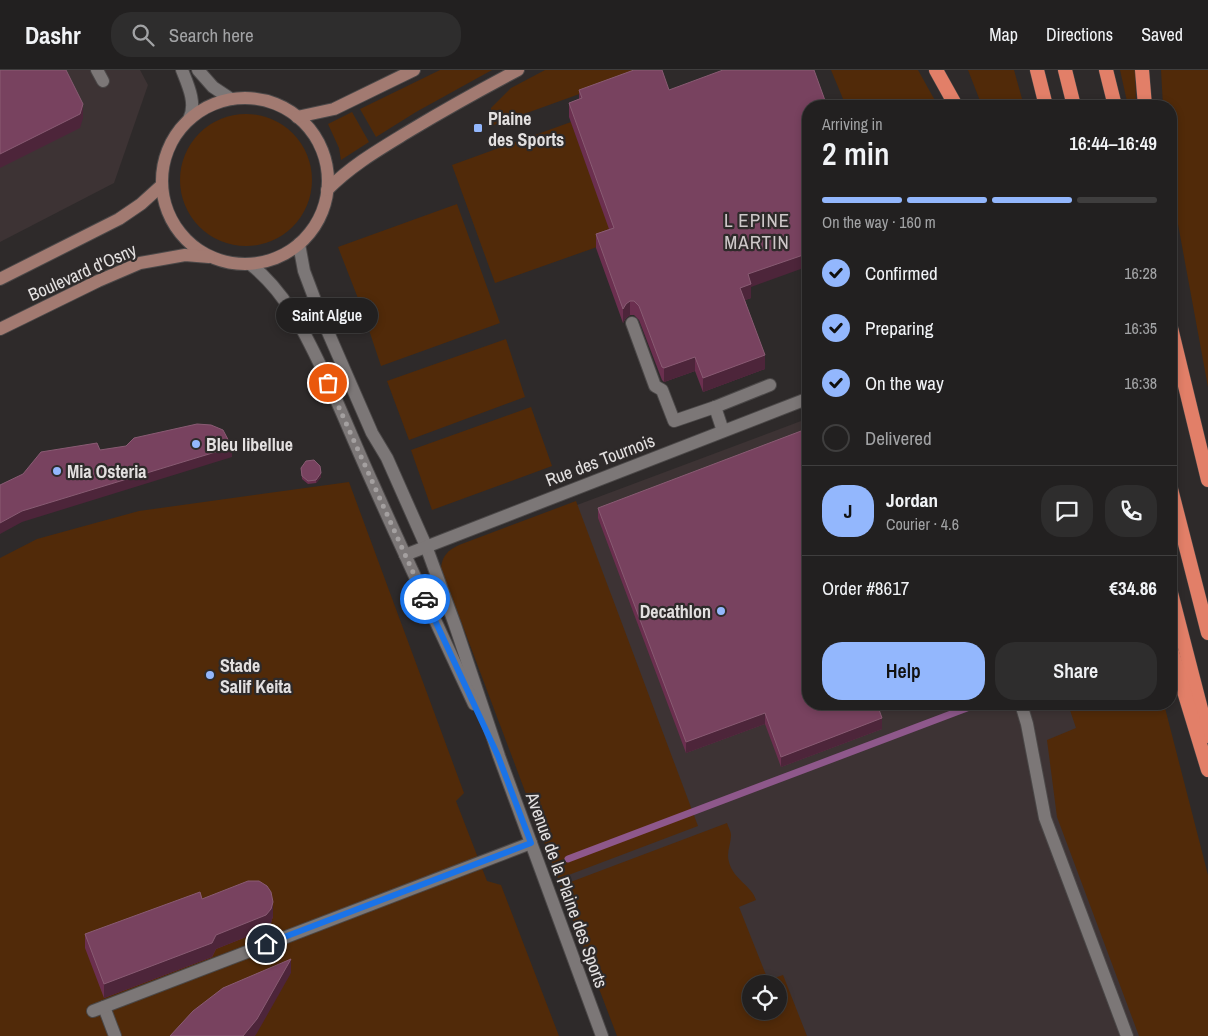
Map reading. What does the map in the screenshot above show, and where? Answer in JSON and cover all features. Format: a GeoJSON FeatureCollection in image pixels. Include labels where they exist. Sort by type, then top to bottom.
{"type":"FeatureCollection","features":[{"type":"Feature","properties":{"kind":"highway"},"geometry":{"type":"LineString","coordinates":[[936,70],[953,100]]}},
{"type":"Feature","properties":{"kind":"highway"},"geometry":{"type":"LineString","coordinates":[[1037,70],[1044,100]]}},
{"type":"Feature","properties":{"kind":"highway"},"geometry":{"type":"LineString","coordinates":[[1065,70],[1072,100]]}},
{"type":"Feature","properties":{"kind":"highway"},"geometry":{"type":"LineString","coordinates":[[1106,70],[1114,100]]}},
{"type":"Feature","properties":{"kind":"highway"},"geometry":{"type":"LineString","coordinates":[[1142,70],[1144,100]]}},
{"type":"Feature","properties":{"kind":"highway"},"geometry":{"type":"LineString","coordinates":[[1177,353],[1208,480]]}},
{"type":"Feature","properties":{"kind":"highway"},"geometry":{"type":"LineString","coordinates":[[1177,513],[1208,634]]}},
{"type":"Feature","properties":{"kind":"highway"},"geometry":{"type":"LineString","coordinates":[[1177,616],[1208,736]]}},
{"type":"Feature","properties":{"kind":"highway"},"geometry":{"type":"LineString","coordinates":[[1177,669],[1208,770]]}},
{"type":"Feature","properties":{"kind":"main road"},"geometry":{"type":"LineString","coordinates":[[297,117],[343,106],[414,70]]}},
{"type":"Feature","properties":{"kind":"main road"},"geometry":{"type":"LineString","coordinates":[[327,190],[366,156],[451,106],[518,70]]}},
{"type":"Feature","properties":{"kind":"main road"},"geometry":{"type":"LineString","coordinates":[[253,98],[264,100],[287,110],[297,117],[313,133],[323,154],[328,177],[327,190],[319,219],[307,237],[288,252],[263,262],[237,264],[211,257],[194,247],[180,233],[168,210],[162,185],[164,162],[179,130],[190,119],[206,108],[231,100],[253,98]]}},
{"type":"Feature","properties":{"kind":"main road","name":"Boulevard d'Osny"},"geometry":{"type":"LineString","coordinates":[[0,279],[119,219],[141,204],[162,185]]}},
{"type":"Feature","properties":{"kind":"main road","name":"Boulevard d'Osny"},"geometry":{"type":"LineString","coordinates":[[0,329],[98,281],[140,263],[178,256],[211,257]]}},
{"type":"Feature","properties":{"kind":"street"},"geometry":{"type":"LineString","coordinates":[[182,70],[191,94],[192,110],[190,119]]}},
{"type":"Feature","properties":{"kind":"street"},"geometry":{"type":"LineString","coordinates":[[198,70],[213,87],[231,100]]}},
{"type":"Feature","properties":{"kind":"street","name":"Avenue de la Plaine des Sports"},"geometry":{"type":"LineString","coordinates":[[299,244],[304,271],[321,316],[372,433],[387,458],[426,546],[455,625],[498,756],[602,1036]]}},
{"type":"Feature","properties":{"kind":"street","name":"Avenue de la Plaine des Sports"},"geometry":{"type":"LineString","coordinates":[[250,264],[267,277],[296,318],[341,410],[405,555],[498,756]]}},
{"type":"Feature","properties":{"kind":"street"},"geometry":{"type":"LineString","coordinates":[[632,323],[655,386],[662,390],[674,421],[770,385]]}},
{"type":"Feature","properties":{"kind":"street","name":"Rue des Tournois"},"geometry":{"type":"LineString","coordinates":[[405,555],[802,401]]}},
{"type":"Feature","properties":{"kind":"street"},"geometry":{"type":"LineString","coordinates":[[715,407],[723,431]]}},
{"type":"Feature","properties":{"kind":"street"},"geometry":{"type":"LineString","coordinates":[[1023,710],[1045,818],[1127,1036]]}},
{"type":"Feature","properties":{"kind":"street"},"geometry":{"type":"LineString","coordinates":[[115,1036],[99,1009],[531,843]]}},
{"type":"Feature","properties":{"kind":"shaded area"},"geometry":{"type":"Polygon","coordinates":[[[0,70],[140,70],[148,85],[114,183],[0,242],[0,70]]]}},
{"type":"Feature","properties":{"kind":"shaded area"},"geometry":{"type":"Polygon","coordinates":[[[440,70],[492,70],[416,112],[376,137],[360,109],[440,70]]]}},
{"type":"Feature","properties":{"kind":"shaded area"},"geometry":{"type":"Polygon","coordinates":[[[545,70],[646,70],[491,126],[491,108],[511,88],[545,70]]]}},
{"type":"Feature","properties":{"kind":"shaded area"},"geometry":{"type":"Polygon","coordinates":[[[831,70],[918,70],[935,100],[844,100],[831,70]]]}},
{"type":"Feature","properties":{"kind":"shaded area"},"geometry":{"type":"Polygon","coordinates":[[[968,70],[1014,70],[1022,100],[980,100],[968,70]]]}},
{"type":"Feature","properties":{"kind":"shaded area"},"geometry":{"type":"Polygon","coordinates":[[[1120,70],[1135,70],[1136,100],[1127,100],[1120,70]]]}},
{"type":"Feature","properties":{"kind":"shaded area"},"geometry":{"type":"Polygon","coordinates":[[[1161,70],[1208,70],[1208,387],[1177,219],[1177,100],[1163,100],[1161,70]]]}},
{"type":"Feature","properties":{"kind":"shaded area"},"geometry":{"type":"Polygon","coordinates":[[[352,112],[369,142],[341,160],[339,148],[328,124],[352,112]]]}},
{"type":"Feature","properties":{"kind":"shaded area"},"geometry":{"type":"Polygon","coordinates":[[[246,114],[271,119],[283,125],[301,143],[307,155],[312,180],[307,205],[301,217],[283,235],[271,241],[246,246],[221,241],[209,235],[191,217],[185,205],[180,180],[185,155],[191,143],[209,125],[221,119],[246,114]]]}},
{"type":"Feature","properties":{"kind":"shaded area"},"geometry":{"type":"Polygon","coordinates":[[[571,122],[614,241],[495,283],[452,165],[571,122]]]}},
{"type":"Feature","properties":{"kind":"shaded area"},"geometry":{"type":"Polygon","coordinates":[[[457,204],[500,323],[381,366],[361,306],[338,247],[457,204]]]}},
{"type":"Feature","properties":{"kind":"shaded area"},"geometry":{"type":"Polygon","coordinates":[[[506,339],[525,397],[409,440],[387,381],[506,339]]]}},
{"type":"Feature","properties":{"kind":"shaded area"},"geometry":{"type":"Polygon","coordinates":[[[531,407],[552,466],[432,510],[411,450],[531,407]]]}},
{"type":"Feature","properties":{"kind":"shaded area"},"geometry":{"type":"Polygon","coordinates":[[[802,421],[802,710],[1070,710],[1077,728],[1156,1036],[622,1036],[449,568],[457,550],[802,421]]]}},
{"type":"Feature","properties":{"kind":"shaded area","name":"Stade Salif Keita"},"geometry":{"type":"Polygon","coordinates":[[[349,482],[464,793],[456,801],[487,881],[501,885],[559,1036],[0,1036],[0,558],[37,539],[139,511],[349,482]]]}},
{"type":"Feature","properties":{"kind":"shaded area"},"geometry":{"type":"Polygon","coordinates":[[[576,501],[698,826],[558,879],[441,568],[446,554],[459,545],[576,501]]]}},
{"type":"Feature","properties":{"kind":"shaded area"},"geometry":{"type":"Polygon","coordinates":[[[1070,710],[1166,710],[1208,875],[1208,1036],[1139,1036],[1057,817],[1047,740],[1076,728],[1070,710]]]}},
{"type":"Feature","properties":{"kind":"shaded area"},"geometry":{"type":"Polygon","coordinates":[[[727,823],[731,834],[728,855],[731,868],[751,891],[756,900],[739,907],[766,975],[742,975],[742,1020],[787,1020],[787,985],[807,1036],[617,1036],[560,886],[727,823]]]}},
{"type":"Feature","properties":{"kind":"building"},"geometry":{"type":"Polygon","coordinates":[[[0,70],[66,70],[83,104],[80,114],[0,154],[0,70]]]}},
{"type":"Feature","properties":{"kind":"building"},"geometry":{"type":"Polygon","coordinates":[[[634,70],[662,70],[669,90],[723,70],[814,70],[825,100],[802,100],[802,255],[748,274],[751,284],[740,288],[765,355],[703,378],[695,357],[664,368],[662,367],[639,306],[634,301],[630,301],[623,309],[596,234],[614,228],[569,103],[582,98],[579,90],[634,70]]]}},
{"type":"Feature","properties":{"kind":"building"},"geometry":{"type":"Polygon","coordinates":[[[197,424],[211,425],[223,430],[232,447],[22,511],[0,523],[0,485],[23,474],[41,452],[97,443],[100,450],[126,446],[134,438],[197,424]]]}},
{"type":"Feature","properties":{"kind":"building","name":"Decathlon"},"geometry":{"type":"Polygon","coordinates":[[[802,431],[802,710],[879,710],[882,718],[781,757],[765,713],[686,742],[598,508],[802,431]]]}},
{"type":"Feature","properties":{"kind":"building"},"geometry":{"type":"Polygon","coordinates":[[[314,460],[320,466],[321,473],[316,480],[308,481],[302,476],[301,468],[306,461],[314,460]]]}},
{"type":"Feature","properties":{"kind":"building"},"geometry":{"type":"Polygon","coordinates":[[[248,881],[259,881],[267,886],[271,892],[273,902],[271,909],[266,915],[216,935],[212,943],[104,984],[85,934],[200,892],[202,899],[248,881]]]}},
{"type":"Feature","properties":{"kind":"building"},"geometry":{"type":"Polygon","coordinates":[[[291,959],[257,1019],[243,1036],[170,1036],[193,1011],[223,988],[291,959]]]}},
{"type":"Feature","properties":{"kind":"waterway"},"geometry":{"type":"LineString","coordinates":[[568,859],[962,710]]}},
{"type":"Feature","properties":{"kind":"way so far"},"geometry":{"type":"LineString","coordinates":[[328,383],[425,599]]}},
{"type":"Feature","properties":{"kind":"place","name":"Plaine des Sports"},"geometry":{"type":"Point","coordinates":[478,128]}},
{"type":"Feature","properties":{"kind":"place","name":"Saint Algue"},"geometry":{"type":"Point","coordinates":[328,383]}},
{"type":"Feature","properties":{"kind":"place","name":"Bleu libellue"},"geometry":{"type":"Point","coordinates":[196,444]}},
{"type":"Feature","properties":{"kind":"place","name":"Mia Osteria"},"geometry":{"type":"Point","coordinates":[57,471]}},
{"type":"Feature","properties":{"kind":"place","name":"Decathlon"},"geometry":{"type":"Point","coordinates":[721,611]}},
{"type":"Feature","properties":{"kind":"place","name":"Stade Salif Keita"},"geometry":{"type":"Point","coordinates":[210,675]}},
{"type":"Feature","properties":{"kind":"district","name":"L EPINE MARTIN"},"geometry":{"type":"Point","coordinates":[757,231]}},
{"type":"Feature","properties":{"kind":"route"},"geometry":{"type":"LineString","coordinates":[[266,944],[531,843],[498,756],[425,599]]}}]}
